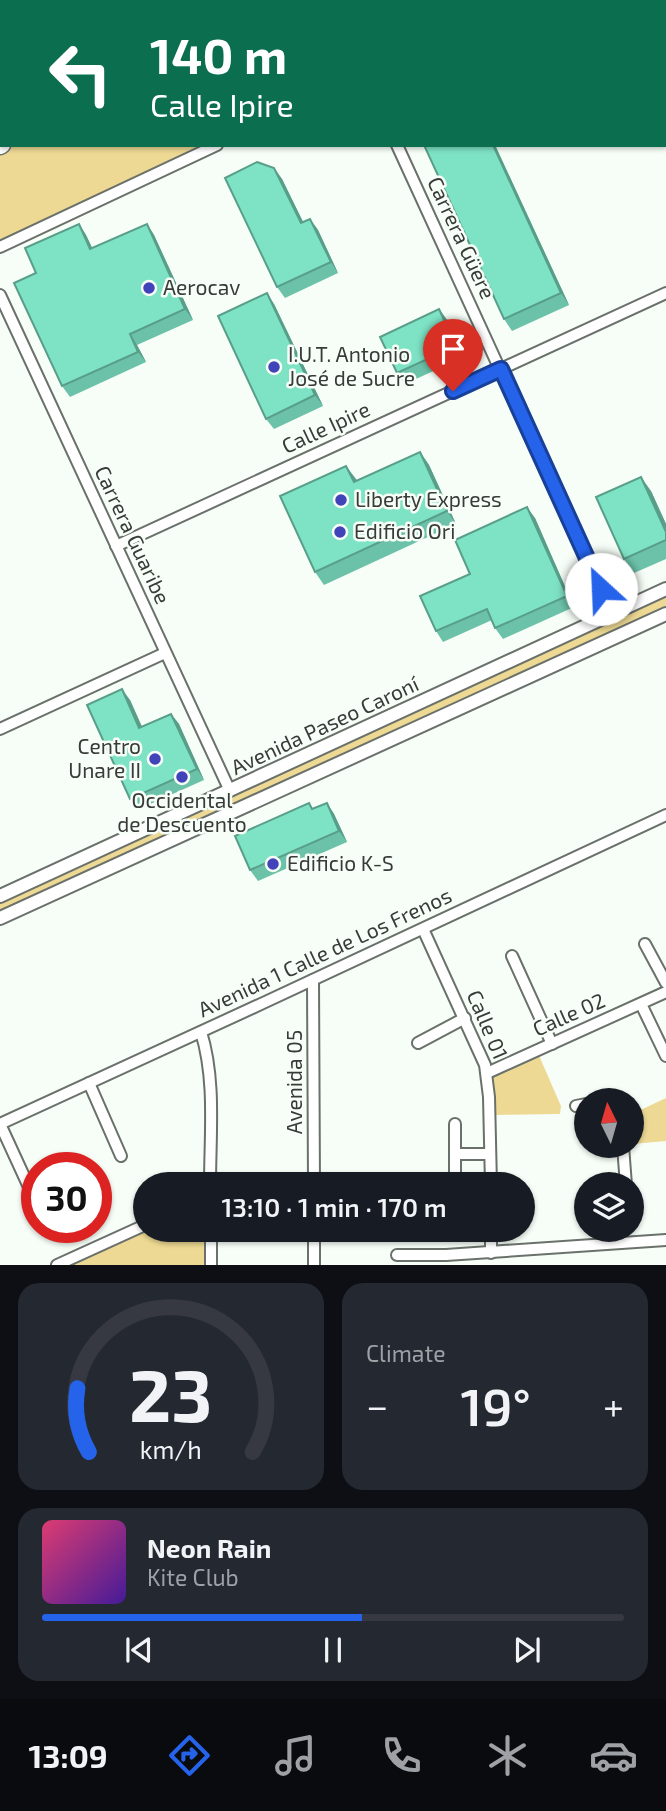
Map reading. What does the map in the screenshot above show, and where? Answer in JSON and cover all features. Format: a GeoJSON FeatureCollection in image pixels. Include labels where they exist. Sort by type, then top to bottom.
{"type":"FeatureCollection","features":[{"type":"Feature","properties":{"kind":"street"},"geometry":{"type":"LineString","coordinates":[[0,247],[213,147]]}},
{"type":"Feature","properties":{"kind":"street","name":"Carrera Güere"},"geometry":{"type":"LineString","coordinates":[[398,147],[612,614]]}},
{"type":"Feature","properties":{"kind":"street","name":"Calle Ipire"},"geometry":{"type":"LineString","coordinates":[[116,546],[666,293]]}},
{"type":"Feature","properties":{"kind":"street","name":"Carrera Guaribe"},"geometry":{"type":"LineString","coordinates":[[0,295],[230,791]]}},
{"type":"Feature","properties":{"kind":"street","name":"Avenida Paseo Caroní"},"geometry":{"type":"LineString","coordinates":[[0,896],[666,589]]}},
{"type":"Feature","properties":{"kind":"street","name":"Avenida Paseo Caroní"},"geometry":{"type":"LineString","coordinates":[[0,918],[666,614]]}},
{"type":"Feature","properties":{"kind":"street"},"geometry":{"type":"LineString","coordinates":[[0,729],[164,653]]}},
{"type":"Feature","properties":{"kind":"street","name":"Avenida 1 Calle de Los Frenos"},"geometry":{"type":"LineString","coordinates":[[0,1124],[666,816]]}},
{"type":"Feature","properties":{"kind":"street","name":"Calle 01"},"geometry":{"type":"LineString","coordinates":[[422,929],[465,1018],[487,1073],[491,1172]]}},
{"type":"Feature","properties":{"kind":"street"},"geometry":{"type":"LineString","coordinates":[[645,944],[666,983]]}},
{"type":"Feature","properties":{"kind":"street"},"geometry":{"type":"LineString","coordinates":[[512,956],[552,1044]]}},
{"type":"Feature","properties":{"kind":"street","name":"Avenida 05"},"geometry":{"type":"LineString","coordinates":[[313,980],[314,1172]]}},
{"type":"Feature","properties":{"kind":"street","name":"Calle 02"},"geometry":{"type":"LineString","coordinates":[[487,1073],[666,992]]}},
{"type":"Feature","properties":{"kind":"street"},"geometry":{"type":"LineString","coordinates":[[641,1004],[666,1056]]}},
{"type":"Feature","properties":{"kind":"street"},"geometry":{"type":"LineString","coordinates":[[418,1043],[465,1018]]}},
{"type":"Feature","properties":{"kind":"street"},"geometry":{"type":"LineString","coordinates":[[201,1032],[209,1068],[210,1172]]}},
{"type":"Feature","properties":{"kind":"street"},"geometry":{"type":"LineString","coordinates":[[89,1083],[121,1156]]}},
{"type":"Feature","properties":{"kind":"street"},"geometry":{"type":"LineString","coordinates":[[0,1124],[21,1170]]}},
{"type":"Feature","properties":{"kind":"street"},"geometry":{"type":"LineString","coordinates":[[454,1124],[455,1172]]}},
{"type":"Feature","properties":{"kind":"street"},"geometry":{"type":"LineString","coordinates":[[455,1154],[490,1154]]}},
{"type":"Feature","properties":{"kind":"street"},"geometry":{"type":"LineString","coordinates":[[57,1265],[133,1230]]}},
{"type":"Feature","properties":{"kind":"street"},"geometry":{"type":"LineString","coordinates":[[397,1255],[446,1255],[666,1240]]}},
{"type":"Feature","properties":{"kind":"street"},"geometry":{"type":"LineString","coordinates":[[211,1242],[211,1265]]}},
{"type":"Feature","properties":{"kind":"street"},"geometry":{"type":"LineString","coordinates":[[314,1242],[314,1265]]}},
{"type":"Feature","properties":{"kind":"street"},"geometry":{"type":"LineString","coordinates":[[491,1242],[491,1252]]}},
{"type":"Feature","properties":{"kind":"shaded area"},"geometry":{"type":"Polygon","coordinates":[[[0,147],[213,147],[0,247],[0,147]]]}},
{"type":"Feature","properties":{"kind":"shaded area"},"geometry":{"type":"Polygon","coordinates":[[[666,589],[666,614],[0,918],[0,896],[666,589]]]}},
{"type":"Feature","properties":{"kind":"shaded area"},"geometry":{"type":"Polygon","coordinates":[[[537,1051],[561,1106],[560,1114],[490,1115],[487,1073],[537,1051]]]}},
{"type":"Feature","properties":{"kind":"shaded area"},"geometry":{"type":"Polygon","coordinates":[[[666,1098],[666,1141],[644,1143],[644,1108],[666,1098]]]}},
{"type":"Feature","properties":{"kind":"shaded area"},"geometry":{"type":"Polygon","coordinates":[[[133,1235],[133,1242],[211,1242],[211,1265],[57,1265],[133,1235]]]}},
{"type":"Feature","properties":{"kind":"building"},"geometry":{"type":"Polygon","coordinates":[[[425,147],[494,147],[561,293],[504,319],[425,147]]]}},
{"type":"Feature","properties":{"kind":"building"},"geometry":{"type":"Polygon","coordinates":[[[257,162],[274,168],[301,223],[310,219],[331,262],[277,287],[225,178],[257,162]]]}},
{"type":"Feature","properties":{"kind":"building"},"geometry":{"type":"Polygon","coordinates":[[[79,224],[90,249],[147,224],[185,309],[130,334],[138,352],[62,386],[14,283],[36,273],[25,248],[79,224]]]}},
{"type":"Feature","properties":{"kind":"building","name":"I.U.T. Antonio José de Sucre"},"geometry":{"type":"Polygon","coordinates":[[[267,293],[315,395],[266,419],[218,316],[267,293]]]}},
{"type":"Feature","properties":{"kind":"building"},"geometry":{"type":"Polygon","coordinates":[[[439,309],[456,346],[397,373],[380,337],[439,309]]]}},
{"type":"Feature","properties":{"kind":"building"},"geometry":{"type":"Polygon","coordinates":[[[420,452],[447,511],[315,572],[280,496],[346,466],[354,482],[420,452]]]}},
{"type":"Feature","properties":{"kind":"building"},"geometry":{"type":"Polygon","coordinates":[[[641,477],[666,532],[666,540],[624,559],[596,497],[641,477]]]}},
{"type":"Feature","properties":{"kind":"building"},"geometry":{"type":"Polygon","coordinates":[[[527,507],[567,596],[495,628],[487,609],[436,631],[420,596],[470,574],[455,540],[527,507]]]}},
{"type":"Feature","properties":{"kind":"building","name":"Centro Unare II"},"geometry":{"type":"Polygon","coordinates":[[[122,689],[139,728],[171,714],[197,769],[130,799],[87,705],[122,689]]]}},
{"type":"Feature","properties":{"kind":"building","name":"Edificio K-S"},"geometry":{"type":"Polygon","coordinates":[[[309,803],[312,809],[327,803],[339,831],[250,870],[235,836],[309,803]]]}},
{"type":"Feature","properties":{"kind":"place","name":"Aerocav"},"geometry":{"type":"Point","coordinates":[149,288]}},
{"type":"Feature","properties":{"kind":"place","name":"I.U.T. Antonio José de Sucre"},"geometry":{"type":"Point","coordinates":[274,367]}},
{"type":"Feature","properties":{"kind":"place","name":"Liberty Express"},"geometry":{"type":"Point","coordinates":[341,500]}},
{"type":"Feature","properties":{"kind":"place","name":"Edificio Ori"},"geometry":{"type":"Point","coordinates":[340,532]}},
{"type":"Feature","properties":{"kind":"place","name":"Centro Unare II"},"geometry":{"type":"Point","coordinates":[155,759]}},
{"type":"Feature","properties":{"kind":"place","name":"Occidental de Descuento"},"geometry":{"type":"Point","coordinates":[182,777]}},
{"type":"Feature","properties":{"kind":"place","name":"Edificio K-S"},"geometry":{"type":"Point","coordinates":[273,864]}},
{"type":"Feature","properties":{"kind":"route"},"geometry":{"type":"LineString","coordinates":[[453,391],[501,369],[601,589]]}}]}
